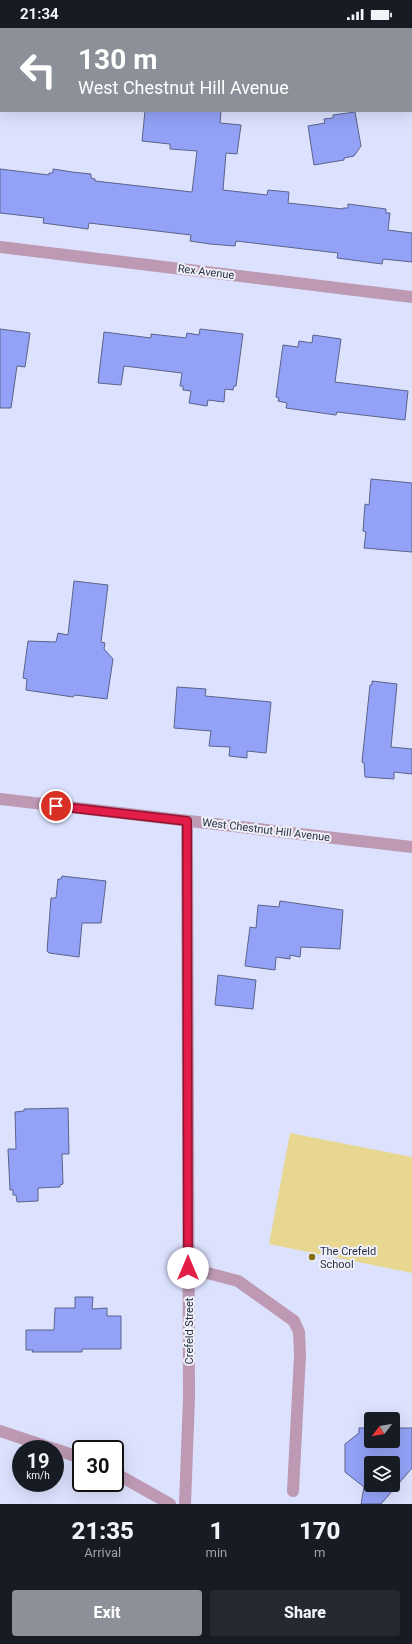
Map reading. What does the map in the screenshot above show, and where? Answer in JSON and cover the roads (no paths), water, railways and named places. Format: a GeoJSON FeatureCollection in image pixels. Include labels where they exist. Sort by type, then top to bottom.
{"type":"FeatureCollection","features":[{"type":"Feature","properties":{"kind":"street","name":"Rex Avenue"},"geometry":{"type":"LineString","coordinates":[[0,247],[412,297]]}},
{"type":"Feature","properties":{"kind":"street","name":"West Chestnut Hill Avenue"},"geometry":{"type":"LineString","coordinates":[[0,799],[412,848]]}},
{"type":"Feature","properties":{"kind":"street","name":"Crefeld Street"},"geometry":{"type":"LineString","coordinates":[[185,1504],[189,1398],[187,821]]}},
{"type":"Feature","properties":{"kind":"street"},"geometry":{"type":"LineString","coordinates":[[188,1268],[238,1281],[294,1321],[299,1332],[300,1355],[292,1491]]}},
{"type":"Feature","properties":{"kind":"street"},"geometry":{"type":"LineString","coordinates":[[0,1431],[27,1440]]}},
{"type":"Feature","properties":{"kind":"street"},"geometry":{"type":"LineString","coordinates":[[124,1478],[170,1504]]}},
{"type":"Feature","properties":{"kind":"place","name":"The Crefeld School"},"geometry":{"type":"Point","coordinates":[312,1257]}}]}
